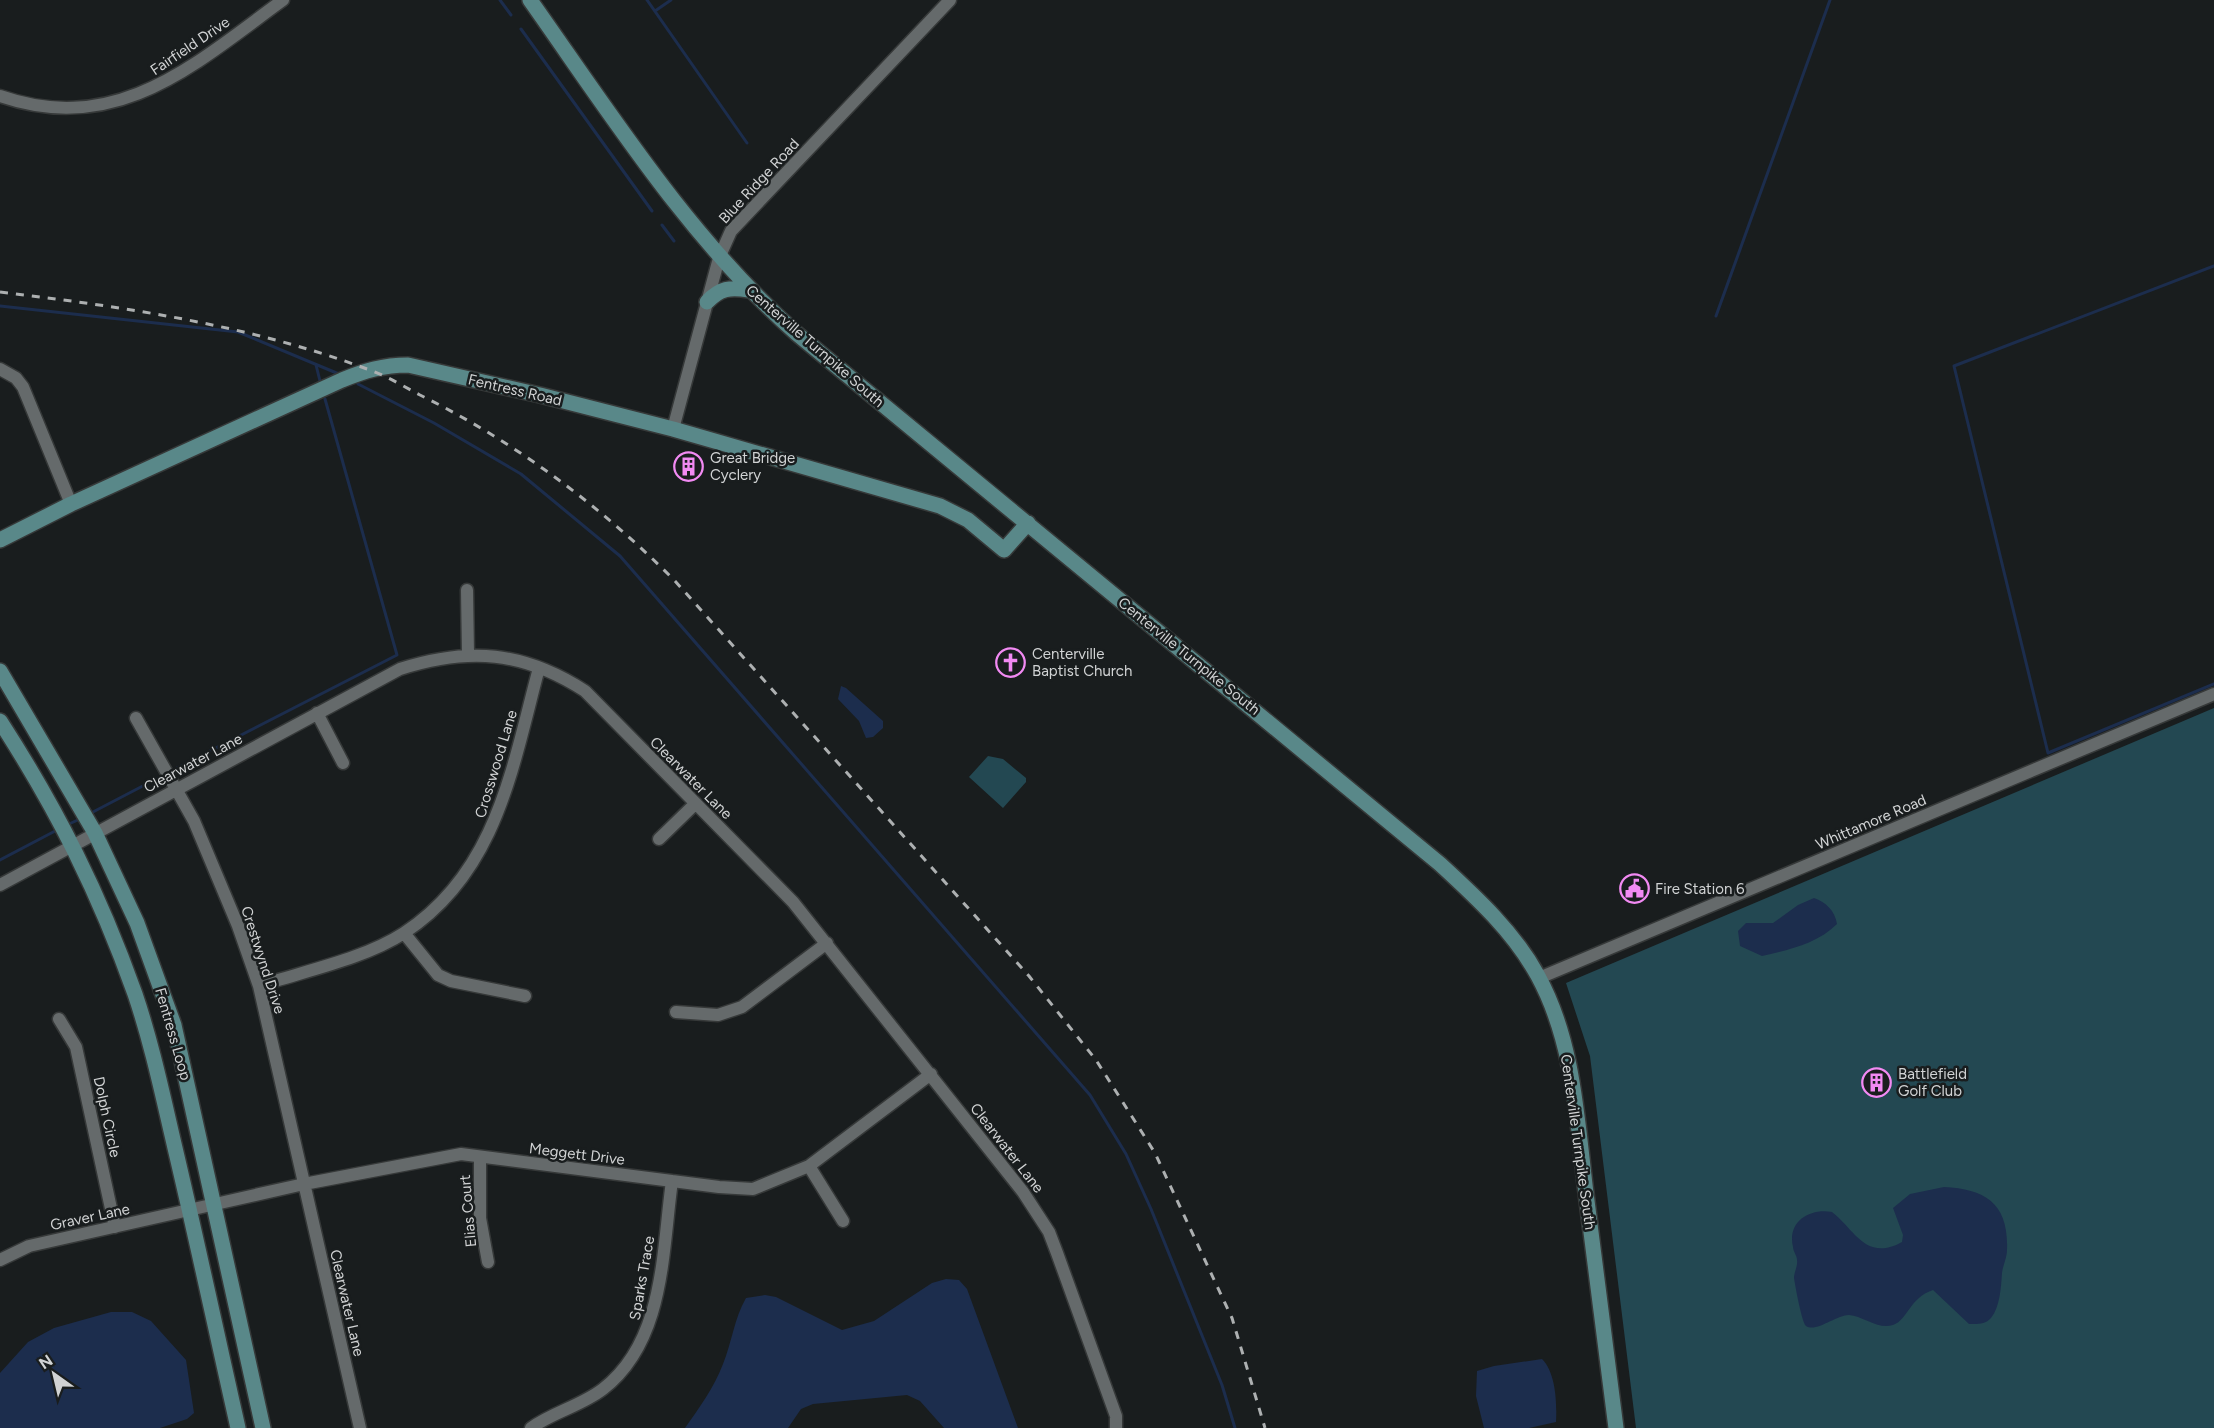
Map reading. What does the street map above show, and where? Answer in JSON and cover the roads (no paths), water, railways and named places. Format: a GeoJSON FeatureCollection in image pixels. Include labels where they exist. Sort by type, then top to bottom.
{"type":"FeatureCollection","features":[{"type":"Feature","properties":{"kind":"street","name":"Fairfield Drive"},"geometry":{"type":"LineString","coordinates":[[0,96],[58,107],[96,105],[132,97],[167,82],[188,69],[283,0]]}},
{"type":"Feature","properties":{"kind":"street","name":"Centerville Turnpike South"},"geometry":{"type":"LineString","coordinates":[[530,0],[673,200],[719,258],[749,290],[796,333],[1449,872],[1499,920],[1539,978],[1563,1037],[1573,1088],[1616,1428]]}},
{"type":"Feature","properties":{"kind":"street","name":"Blue Ridge Road"},"geometry":{"type":"LineString","coordinates":[[673,429],[719,258],[731,231],[950,0]]}},
{"type":"Feature","properties":{"kind":"street"},"geometry":{"type":"LineString","coordinates":[[707,302],[715,294],[727,288],[749,290]]}},
{"type":"Feature","properties":{"kind":"street","name":"Fentress Road"},"geometry":{"type":"LineString","coordinates":[[0,540],[71,504],[342,380],[384,366],[408,366],[450,374],[673,429],[950,510],[968,520],[1004,550],[1028,523]]}},
{"type":"Feature","properties":{"kind":"street"},"geometry":{"type":"LineString","coordinates":[[0,369],[16,378],[23,387],[71,504]]}},
{"type":"Feature","properties":{"kind":"street"},"geometry":{"type":"LineString","coordinates":[[467,590],[468,654]]}},
{"type":"Feature","properties":{"kind":"street","name":"Clearwater Lane"},"geometry":{"type":"LineString","coordinates":[[0,885],[75,847],[95,833],[400,669],[468,654],[511,659],[564,677],[585,691],[793,902],[828,943],[1023,1192],[1049,1232],[1116,1416],[1116,1428]]}},
{"type":"Feature","properties":{"kind":"street","name":"Crosswood Lane"},"geometry":{"type":"LineString","coordinates":[[259,986],[370,950],[404,933],[451,893],[465,876],[492,830],[504,800],[539,668]]}},
{"type":"Feature","properties":{"kind":"street","name":"Fentress Loop"},"geometry":{"type":"LineString","coordinates":[[0,671],[95,833],[137,923],[174,1026],[263,1428]]}},
{"type":"Feature","properties":{"kind":"street","name":"Whittamore Road"},"geometry":{"type":"LineString","coordinates":[[1539,978],[2214,694]]}},
{"type":"Feature","properties":{"kind":"street"},"geometry":{"type":"LineString","coordinates":[[317,713],[343,764]]}},
{"type":"Feature","properties":{"kind":"street","name":"Crestwynd Drive"},"geometry":{"type":"LineString","coordinates":[[136,718],[176,789],[217,873],[259,986],[304,1184]]}},
{"type":"Feature","properties":{"kind":"street","name":"Fentress Loop"},"geometry":{"type":"LineString","coordinates":[[0,721],[40,784],[75,847],[115,940],[136,997],[155,1063],[238,1428]]}},
{"type":"Feature","properties":{"kind":"street"},"geometry":{"type":"LineString","coordinates":[[660,839],[695,804]]}},
{"type":"Feature","properties":{"kind":"street"},"geometry":{"type":"LineString","coordinates":[[404,933],[438,975],[451,981],[525,996]]}},
{"type":"Feature","properties":{"kind":"street"},"geometry":{"type":"LineString","coordinates":[[676,1012],[717,1015],[742,1007],[828,943]]}},
{"type":"Feature","properties":{"kind":"street","name":"Dolph Circle"},"geometry":{"type":"LineString","coordinates":[[59,1019],[76,1047],[115,1227]]}},
{"type":"Feature","properties":{"kind":"street","name":"Meggett Drive"},"geometry":{"type":"LineString","coordinates":[[189,1210],[304,1184],[460,1155],[672,1181],[753,1188],[809,1166],[931,1074]]}},
{"type":"Feature","properties":{"kind":"street","name":"Elias Court"},"geometry":{"type":"LineString","coordinates":[[480,1157],[480,1218],[488,1262]]}},
{"type":"Feature","properties":{"kind":"street"},"geometry":{"type":"LineString","coordinates":[[809,1166],[843,1221]]}},
{"type":"Feature","properties":{"kind":"street","name":"Sparks Trace"},"geometry":{"type":"LineString","coordinates":[[531,1428],[545,1418],[583,1402],[602,1390],[619,1375],[644,1339],[656,1296],[672,1181]]}},
{"type":"Feature","properties":{"kind":"street","name":"Clearwater Lane"},"geometry":{"type":"LineString","coordinates":[[304,1184],[360,1428]]}},
{"type":"Feature","properties":{"kind":"street","name":"Graver Lane"},"geometry":{"type":"LineString","coordinates":[[0,1258],[29,1246],[189,1210]]}},
{"type":"Feature","properties":{"kind":"waterway"},"geometry":{"type":"LineString","coordinates":[[500,0],[511,15]]}},
{"type":"Feature","properties":{"kind":"waterway"},"geometry":{"type":"LineString","coordinates":[[647,0],[747,143]]}},
{"type":"Feature","properties":{"kind":"waterway"},"geometry":{"type":"LineString","coordinates":[[655,11],[671,0]]}},
{"type":"Feature","properties":{"kind":"waterway"},"geometry":{"type":"LineString","coordinates":[[1716,316],[1830,0]]}},
{"type":"Feature","properties":{"kind":"waterway"},"geometry":{"type":"LineString","coordinates":[[521,29],[652,211]]}},
{"type":"Feature","properties":{"kind":"waterway"},"geometry":{"type":"LineString","coordinates":[[662,225],[674,241]]}},
{"type":"Feature","properties":{"kind":"waterway"},"geometry":{"type":"LineString","coordinates":[[2214,266],[1954,366],[2048,753],[2214,684]]}},
{"type":"Feature","properties":{"kind":"waterway"},"geometry":{"type":"LineString","coordinates":[[0,306],[238,332],[339,374]]}},
{"type":"Feature","properties":{"kind":"waterway"},"geometry":{"type":"LineString","coordinates":[[316,365],[320,381]]}},
{"type":"Feature","properties":{"kind":"waterway"},"geometry":{"type":"LineString","coordinates":[[358,384],[434,423],[521,474],[620,556],[1090,1095],[1126,1154],[1151,1209],[1222,1385],[1235,1428]]}},
{"type":"Feature","properties":{"kind":"waterway"},"geometry":{"type":"LineString","coordinates":[[175,769],[397,655],[325,399]]}},
{"type":"Feature","properties":{"kind":"waterway"},"geometry":{"type":"LineString","coordinates":[[91,813],[160,777]]}},
{"type":"Feature","properties":{"kind":"waterway"},"geometry":{"type":"LineString","coordinates":[[69,824],[80,819]]}},
{"type":"Feature","properties":{"kind":"waterway"},"geometry":{"type":"LineString","coordinates":[[0,860],[57,830]]}},
{"type":"Feature","properties":{"kind":"railway"},"geometry":{"type":"LineString","coordinates":[[0,292],[140,311],[232,329],[374,371],[490,433],[587,502],[647,553],[675,581],[1029,976],[1096,1060],[1155,1153],[1232,1318],[1265,1428]]}},
{"type":"Feature","properties":{"kind":"place","name":"Great Bridge Cyclery"},"geometry":{"type":"Point","coordinates":[689,467]}},
{"type":"Feature","properties":{"kind":"place","name":"Centerville Baptist Church"},"geometry":{"type":"Point","coordinates":[1011,663]}},
{"type":"Feature","properties":{"kind":"place","name":"Fire Station 6"},"geometry":{"type":"Point","coordinates":[1634,889]}},
{"type":"Feature","properties":{"kind":"place","name":"Battlefield Golf Club"},"geometry":{"type":"Point","coordinates":[1877,1083]}}]}
